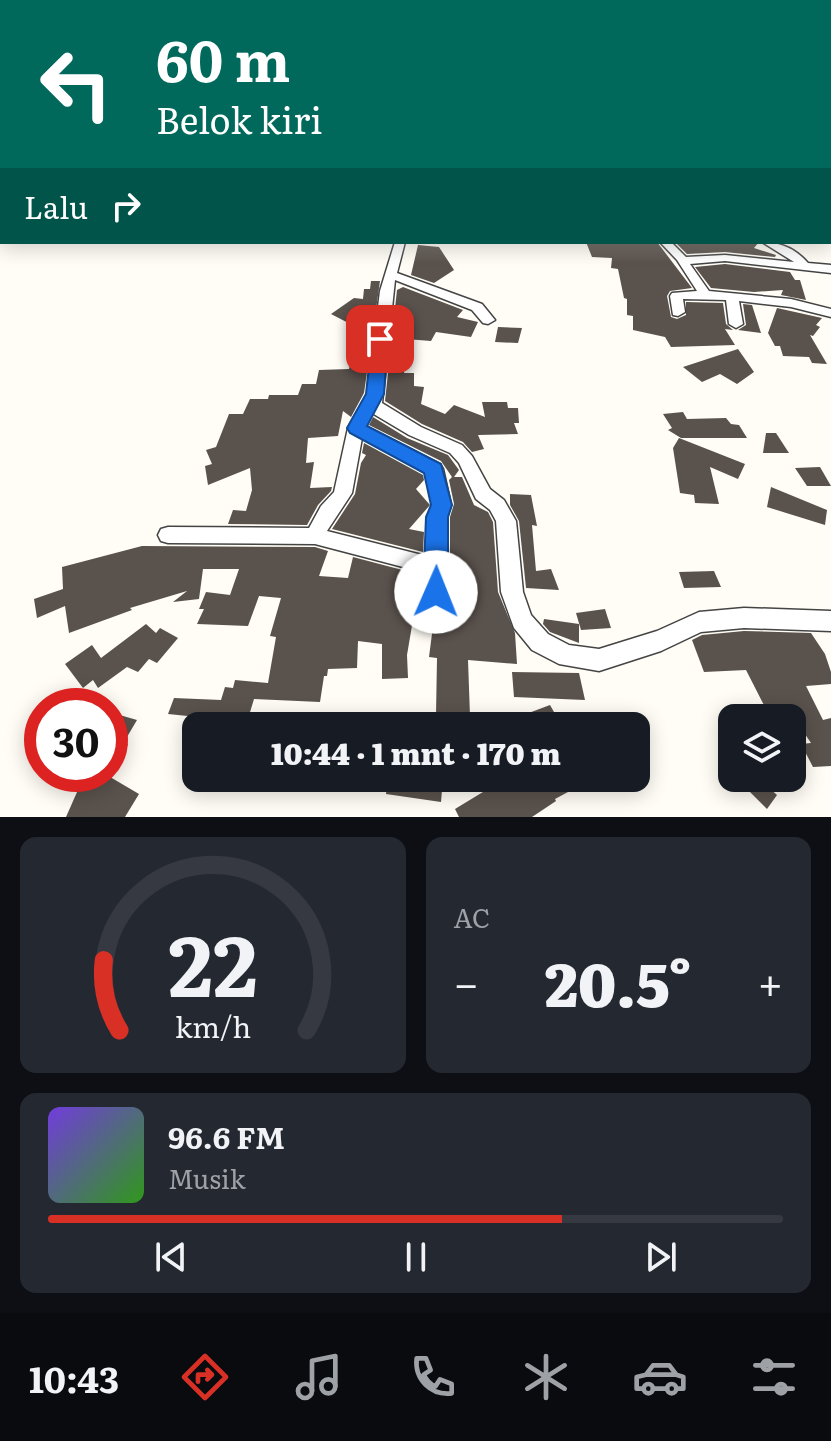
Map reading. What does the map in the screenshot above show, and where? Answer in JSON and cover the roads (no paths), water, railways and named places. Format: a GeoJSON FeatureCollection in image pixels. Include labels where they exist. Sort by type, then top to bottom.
{"type":"FeatureCollection","features":[{"type":"Feature","properties":{"kind":"street"},"geometry":{"type":"LineString","coordinates":[[400,244],[386,291],[375,394],[378,410],[456,449],[466,460],[483,494],[497,505],[506,521],[512,592],[522,621],[540,642],[567,656],[599,660],[661,640],[699,622],[744,618],[831,621]]}},
{"type":"Feature","properties":{"kind":"street"},"geometry":{"type":"LineString","coordinates":[[667,244],[682,259],[705,294]]}},
{"type":"Feature","properties":{"kind":"street"},"geometry":{"type":"LineString","coordinates":[[771,244],[794,255],[802,263],[800,266]]}},
{"type":"Feature","properties":{"kind":"street"},"geometry":{"type":"LineString","coordinates":[[682,259],[710,248],[722,249]]}},
{"type":"Feature","properties":{"kind":"street"},"geometry":{"type":"LineString","coordinates":[[682,259],[725,258],[831,269]]}},
{"type":"Feature","properties":{"kind":"street"},"geometry":{"type":"LineString","coordinates":[[392,275],[477,307],[488,320]]}},
{"type":"Feature","properties":{"kind":"street"},"geometry":{"type":"LineString","coordinates":[[678,312],[676,296],[705,294],[791,303],[831,313]]}},
{"type":"Feature","properties":{"kind":"street"},"geometry":{"type":"LineString","coordinates":[[732,297],[736,324]]}},
{"type":"Feature","properties":{"kind":"street"},"geometry":{"type":"LineString","coordinates":[[315,536],[328,511],[343,493],[356,428],[375,394]]}},
{"type":"Feature","properties":{"kind":"street"},"geometry":{"type":"LineString","coordinates":[[356,428],[434,469],[442,505],[437,517],[436,592]]}},
{"type":"Feature","properties":{"kind":"street"},"geometry":{"type":"LineString","coordinates":[[168,535],[315,536],[436,567]]}}]}
